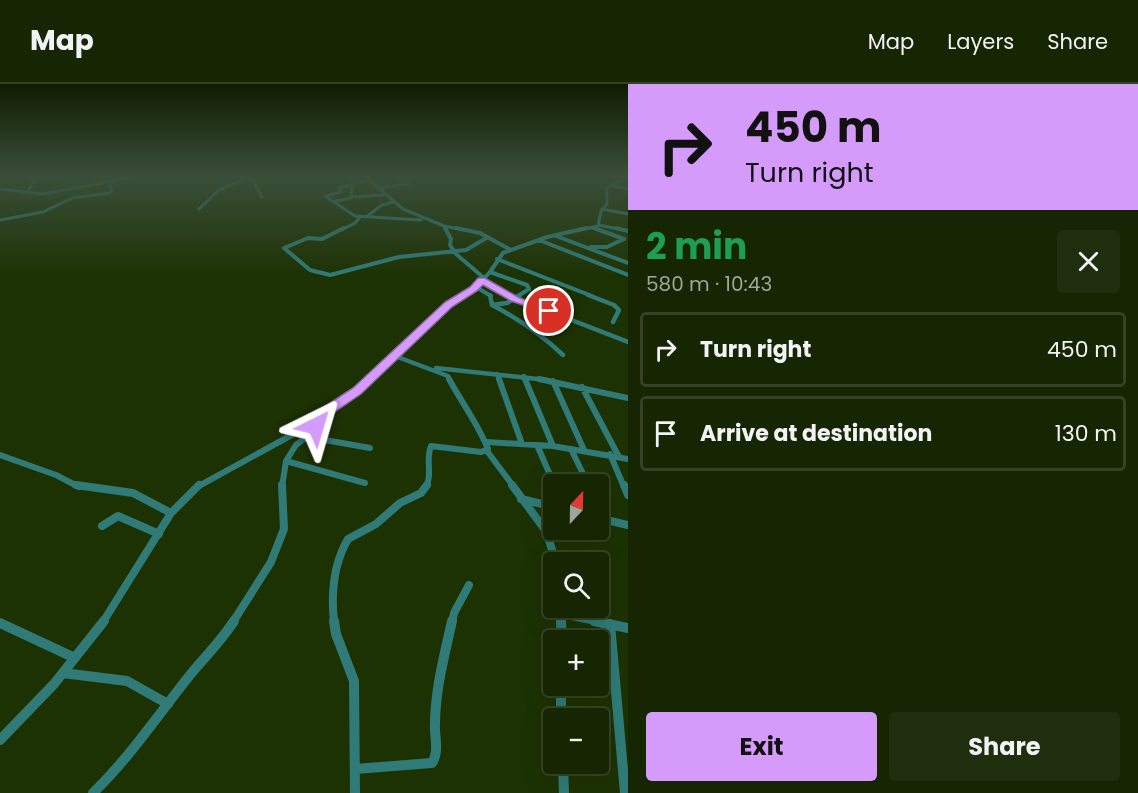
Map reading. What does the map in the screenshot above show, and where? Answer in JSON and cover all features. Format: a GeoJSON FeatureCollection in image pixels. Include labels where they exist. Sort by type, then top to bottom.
{"type":"FeatureCollection","features":[{"type":"Feature","properties":{"kind":"street"},"geometry":{"type":"LineString","coordinates":[[0,220],[47,210]]}},
{"type":"Feature","properties":{"kind":"street"},"geometry":{"type":"LineString","coordinates":[[345,210],[350,214],[362,217],[424,220]]}},
{"type":"Feature","properties":{"kind":"street"},"geometry":{"type":"LineString","coordinates":[[374,210],[355,223],[322,239],[308,238],[284,248],[308,269],[327,275],[375,265],[399,257],[469,249],[488,237]]}},
{"type":"Feature","properties":{"kind":"street"},"geometry":{"type":"LineString","coordinates":[[407,210],[424,220],[477,232],[511,250]]}},
{"type":"Feature","properties":{"kind":"street"},"geometry":{"type":"LineString","coordinates":[[596,226],[602,210]]}},
{"type":"Feature","properties":{"kind":"street"},"geometry":{"type":"LineString","coordinates":[[608,210],[628,214]]}},
{"type":"Feature","properties":{"kind":"street"},"geometry":{"type":"LineString","coordinates":[[444,226],[451,239],[450,245],[453,250],[470,268],[514,299],[628,342]]}},
{"type":"Feature","properties":{"kind":"street"},"geometry":{"type":"LineString","coordinates":[[588,247],[607,247],[624,239],[596,226]]}},
{"type":"Feature","properties":{"kind":"street"},"geometry":{"type":"LineString","coordinates":[[0,740],[75,658],[103,621],[171,513],[186,496],[205,481],[299,431],[357,391],[449,304],[476,287],[490,272],[497,259],[511,250],[539,240],[596,226],[628,231]]}},
{"type":"Feature","properties":{"kind":"street"},"geometry":{"type":"LineString","coordinates":[[556,236],[628,263]]}},
{"type":"Feature","properties":{"kind":"street"},"geometry":{"type":"LineString","coordinates":[[539,240],[628,274]]}},
{"type":"Feature","properties":{"kind":"street"},"geometry":{"type":"LineString","coordinates":[[497,259],[614,305],[619,310],[613,322]]}},
{"type":"Feature","properties":{"kind":"street"},"geometry":{"type":"LineString","coordinates":[[490,272],[529,287],[528,291],[507,303],[492,305]]}},
{"type":"Feature","properties":{"kind":"street"},"geometry":{"type":"LineString","coordinates":[[476,287],[491,295],[492,305]]}},
{"type":"Feature","properties":{"kind":"street"},"geometry":{"type":"LineString","coordinates":[[492,305],[518,318],[538,332],[563,355]]}},
{"type":"Feature","properties":{"kind":"street"},"geometry":{"type":"LineString","coordinates":[[395,356],[448,376],[487,442],[487,451],[546,531],[553,552]]}},
{"type":"Feature","properties":{"kind":"street"},"geometry":{"type":"LineString","coordinates":[[427,367],[524,376],[628,399]]}},
{"type":"Feature","properties":{"kind":"street"},"geometry":{"type":"LineString","coordinates":[[497,374],[522,444]]}},
{"type":"Feature","properties":{"kind":"street"},"geometry":{"type":"LineString","coordinates":[[524,376],[553,447]]}},
{"type":"Feature","properties":{"kind":"street"},"geometry":{"type":"LineString","coordinates":[[553,381],[584,450]]}},
{"type":"Feature","properties":{"kind":"street"},"geometry":{"type":"LineString","coordinates":[[582,387],[619,457]]}},
{"type":"Feature","properties":{"kind":"street"},"geometry":{"type":"LineString","coordinates":[[93,793],[119,768],[168,704],[221,641],[271,562],[284,529],[281,492],[286,461],[296,445],[313,432],[321,416]]}},
{"type":"Feature","properties":{"kind":"street"},"geometry":{"type":"LineString","coordinates":[[313,432],[325,440],[370,448]]}},
{"type":"Feature","properties":{"kind":"street"},"geometry":{"type":"LineString","coordinates":[[487,442],[584,450],[628,459]]}},
{"type":"Feature","properties":{"kind":"street"},"geometry":{"type":"LineString","coordinates":[[537,445],[550,474]]}},
{"type":"Feature","properties":{"kind":"street"},"geometry":{"type":"LineString","coordinates":[[355,793],[352,664],[336,633],[333,619],[334,588],[344,545],[351,536],[385,518],[398,504],[414,497],[428,486],[430,479],[428,455],[431,447],[487,451]]}},
{"type":"Feature","properties":{"kind":"street"},"geometry":{"type":"LineString","coordinates":[[571,449],[583,474]]}},
{"type":"Feature","properties":{"kind":"street"},"geometry":{"type":"LineString","coordinates":[[610,454],[628,495]]}},
{"type":"Feature","properties":{"kind":"street"},"geometry":{"type":"LineString","coordinates":[[0,455],[56,475],[79,487],[133,493],[171,513]]}},
{"type":"Feature","properties":{"kind":"street"},"geometry":{"type":"LineString","coordinates":[[286,461],[365,483]]}},
{"type":"Feature","properties":{"kind":"street"},"geometry":{"type":"LineString","coordinates":[[521,499],[543,504]]}},
{"type":"Feature","properties":{"kind":"street"},"geometry":{"type":"LineString","coordinates":[[102,526],[118,516],[159,534]]}},
{"type":"Feature","properties":{"kind":"street"},"geometry":{"type":"LineString","coordinates":[[609,520],[628,525]]}},
{"type":"Feature","properties":{"kind":"street"},"geometry":{"type":"LineString","coordinates":[[355,769],[432,763],[436,757],[435,717],[441,669],[454,613],[469,585]]}},
{"type":"Feature","properties":{"kind":"street"},"geometry":{"type":"LineString","coordinates":[[587,618],[628,628]]}},
{"type":"Feature","properties":{"kind":"street"},"geometry":{"type":"LineString","coordinates":[[0,623],[75,658]]}},
{"type":"Feature","properties":{"kind":"street"},"geometry":{"type":"LineString","coordinates":[[610,624],[625,793]]}},
{"type":"Feature","properties":{"kind":"street"},"geometry":{"type":"LineString","coordinates":[[63,673],[127,681],[168,704]]}},
{"type":"Feature","properties":{"kind":"street"},"geometry":{"type":"LineString","coordinates":[[563,774],[564,793]]}},
{"type":"Feature","properties":{"kind":"route"},"geometry":{"type":"LineString","coordinates":[[316,426],[321,416],[357,391],[449,304],[474,289],[482,280],[514,299],[549,311]]}}]}
